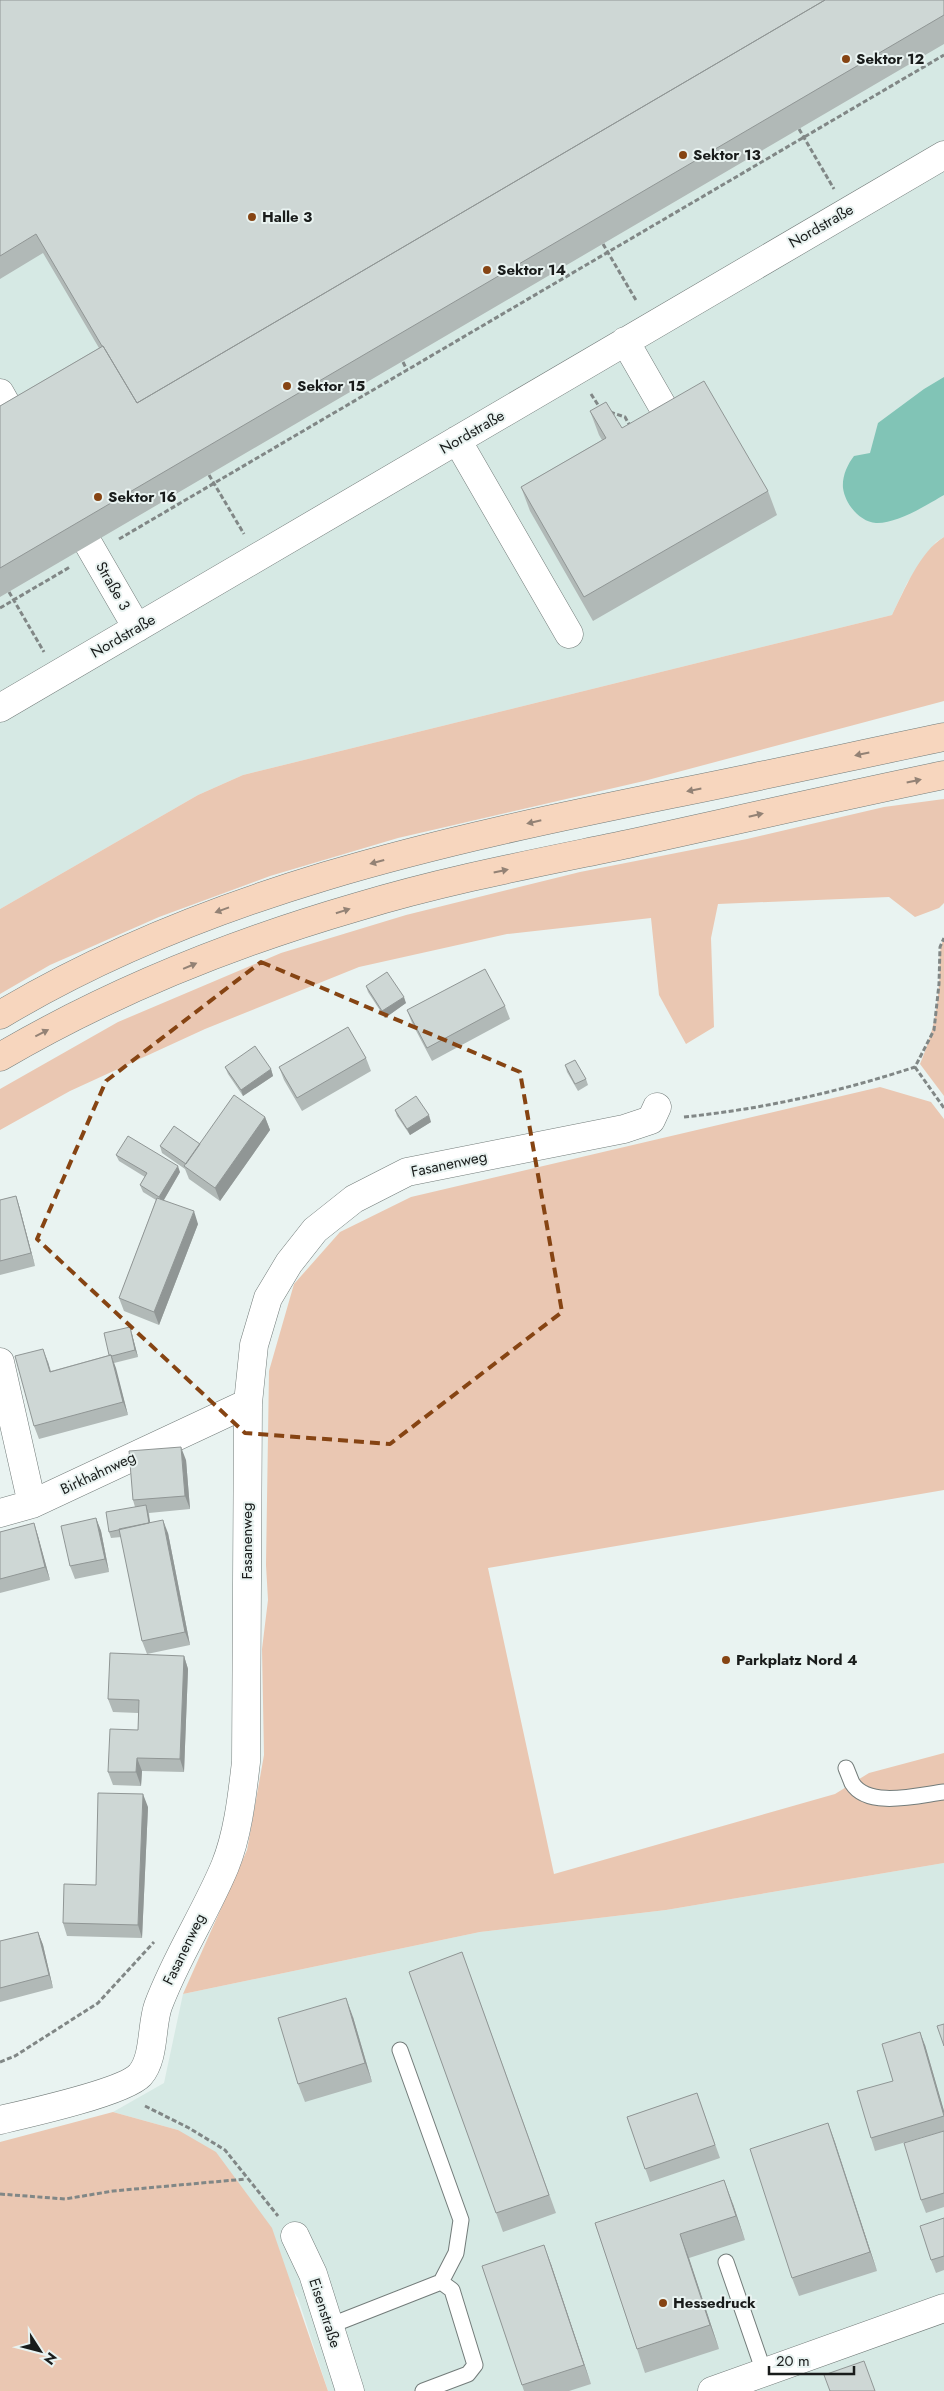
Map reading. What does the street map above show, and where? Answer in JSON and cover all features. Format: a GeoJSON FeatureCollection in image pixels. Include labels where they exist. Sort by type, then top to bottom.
{"type":"FeatureCollection","features":[{"type":"Feature","properties":{"kind":"main road"},"geometry":{"type":"LineString","coordinates":[[0,1015],[33,995],[123,950],[278,890],[378,861],[535,822],[944,737]]}},
{"type":"Feature","properties":{"kind":"main road"},"geometry":{"type":"LineString","coordinates":[[0,1057],[38,1035],[143,986],[250,941],[358,906],[474,877],[944,775]]}},
{"type":"Feature","properties":{"kind":"street","name":"Nordstraße"},"geometry":{"type":"LineString","coordinates":[[0,708],[944,154]]}},
{"type":"Feature","properties":{"kind":"street"},"geometry":{"type":"LineString","coordinates":[[626,342],[670,421]]}},
{"type":"Feature","properties":{"kind":"street"},"geometry":{"type":"LineString","coordinates":[[0,393],[18,425]]}},
{"type":"Feature","properties":{"kind":"street"},"geometry":{"type":"LineString","coordinates":[[457,440],[569,634]]}},
{"type":"Feature","properties":{"kind":"street","name":"Straße 3"},"geometry":{"type":"LineString","coordinates":[[91,549],[137,628]]}},
{"type":"Feature","properties":{"kind":"street","name":"Fasanenweg"},"geometry":{"type":"LineString","coordinates":[[0,2120],[37,2112],[113,2089],[140,2075],[148,2057],[157,2009],[169,1977],[225,1864],[240,1805],[246,1762],[248,1698],[248,1403],[254,1345],[268,1298],[289,1263],[315,1230],[354,1199],[407,1172],[624,1129],[654,1114]]}},
{"type":"Feature","properties":{"kind":"street"},"geometry":{"type":"LineString","coordinates":[[0,1362],[32,1504]]}},
{"type":"Feature","properties":{"kind":"street","name":"Birkhahnweg"},"geometry":{"type":"LineString","coordinates":[[0,1513],[32,1504],[248,1403]]}},
{"type":"Feature","properties":{"kind":"street","name":"Eisenstraße"},"geometry":{"type":"LineString","coordinates":[[295,2236],[313,2274],[350,2391]]}},
{"type":"Feature","properties":{"kind":"street"},"geometry":{"type":"LineString","coordinates":[[712,2391],[944,2308]]}},
{"type":"Feature","properties":{"kind":"lane"},"geometry":{"type":"LineString","coordinates":[[846,1768],[852,1784],[877,1798],[895,1799],[944,1792]]}},
{"type":"Feature","properties":{"kind":"lane"},"geometry":{"type":"LineString","coordinates":[[330,2326],[441,2282],[456,2253],[461,2220],[400,2050]]}},
{"type":"Feature","properties":{"kind":"lane"},"geometry":{"type":"LineString","coordinates":[[726,2262],[764,2372]]}},
{"type":"Feature","properties":{"kind":"lane"},"geometry":{"type":"LineString","coordinates":[[422,2391],[468,2374],[474,2365],[452,2290],[441,2282]]}},
{"type":"Feature","properties":{"kind":"path"},"geometry":{"type":"LineString","coordinates":[[0,608],[91,549],[214,483],[944,55]]}},
{"type":"Feature","properties":{"kind":"path"},"geometry":{"type":"LineString","coordinates":[[799,129],[847,211]]}},
{"type":"Feature","properties":{"kind":"path"},"geometry":{"type":"LineString","coordinates":[[604,244],[652,326]]}},
{"type":"Feature","properties":{"kind":"path"},"geometry":{"type":"LineString","coordinates":[[402,362],[408,370]]}},
{"type":"Feature","properties":{"kind":"path"},"geometry":{"type":"LineString","coordinates":[[577,370],[600,409],[625,418],[632,430]]}},
{"type":"Feature","properties":{"kind":"path"},"geometry":{"type":"LineString","coordinates":[[209,475],[258,557]]}},
{"type":"Feature","properties":{"kind":"path"},"geometry":{"type":"LineString","coordinates":[[9,592],[57,675]]}},
{"type":"Feature","properties":{"kind":"path"},"geometry":{"type":"LineString","coordinates":[[654,1114],[767,1106],[862,1085],[915,1067],[934,1030],[939,984],[940,947],[944,938]]}},
{"type":"Feature","properties":{"kind":"path"},"geometry":{"type":"LineString","coordinates":[[915,1067],[944,1108]]}},
{"type":"Feature","properties":{"kind":"path"},"geometry":{"type":"LineString","coordinates":[[0,2062],[15,2056],[98,2003],[158,1938]]}},
{"type":"Feature","properties":{"kind":"path"},"geometry":{"type":"LineString","coordinates":[[113,2089],[189,2128],[225,2150],[246,2179],[295,2236]]}},
{"type":"Feature","properties":{"kind":"path"},"geometry":{"type":"LineString","coordinates":[[0,2194],[65,2199],[113,2191],[246,2179]]}},
{"type":"Feature","properties":{"kind":"highlighted area"},"geometry":{"type":"Polygon","coordinates":[[[261,962],[520,1072],[562,1312],[390,1444],[245,1433],[37,1239],[106,1081],[261,962]]]}},
{"type":"Feature","properties":{"kind":"shaded area"},"geometry":{"type":"Polygon","coordinates":[[[0,0],[944,0],[944,537],[936,542],[907,583],[892,615],[243,775],[198,795],[0,909],[0,0]]]}},
{"type":"Feature","properties":{"kind":"shaded area"},"geometry":{"type":"Polygon","coordinates":[[[944,377],[944,495],[911,513],[893,520],[876,523],[864,519],[850,506],[844,494],[843,480],[849,463],[854,456],[870,453],[878,423],[924,389],[944,377]]]}},
{"type":"Feature","properties":{"kind":"shaded area"},"geometry":{"type":"Polygon","coordinates":[[[944,537],[944,701],[644,781],[398,838],[270,876],[159,917],[50,965],[0,994],[0,909],[198,795],[243,775],[892,615],[907,583],[920,562],[935,543],[944,537]]]}},
{"type":"Feature","properties":{"kind":"shaded area"},"geometry":{"type":"Polygon","coordinates":[[[944,799],[944,903],[939,908],[915,917],[889,897],[718,904],[711,938],[714,1027],[686,1044],[659,995],[651,918],[507,934],[359,967],[205,1029],[70,1091],[0,1130],[0,1089],[118,1022],[281,953],[406,915],[580,872],[747,839],[884,807],[944,799]]]}},
{"type":"Feature","properties":{"kind":"shaded area"},"geometry":{"type":"Polygon","coordinates":[[[944,938],[944,1096],[920,1064],[928,1044],[935,1015],[940,978],[940,955],[944,938]]]}},
{"type":"Feature","properties":{"kind":"shaded area"},"geometry":{"type":"Polygon","coordinates":[[[880,1087],[931,1102],[944,1119],[944,1490],[488,1568],[554,1874],[835,1794],[869,1773],[944,1753],[944,1863],[666,1910],[480,1932],[183,1994],[247,1850],[264,1755],[262,1649],[268,1600],[266,1565],[269,1371],[294,1284],[340,1232],[411,1197],[880,1087]]]}},
{"type":"Feature","properties":{"kind":"shaded area"},"geometry":{"type":"Polygon","coordinates":[[[944,1863],[944,2391],[328,2391],[298,2298],[178,2130],[113,2112],[164,2083],[183,1994],[480,1932],[666,1910],[944,1863]]]}},
{"type":"Feature","properties":{"kind":"shaded area"},"geometry":{"type":"Polygon","coordinates":[[[113,2112],[178,2130],[216,2152],[272,2228],[328,2391],[0,2391],[0,2142],[113,2112]]]}},
{"type":"Feature","properties":{"kind":"building","name":"Halle 3"},"geometry":{"type":"Polygon","coordinates":[[[0,0],[825,0],[137,403],[36,234],[0,256],[0,0]]]}},
{"type":"Feature","properties":{"kind":"building"},"geometry":{"type":"Polygon","coordinates":[[[825,0],[944,0],[944,15],[0,568],[0,406],[103,346],[137,403],[825,0]]]}},
{"type":"Feature","properties":{"kind":"building"},"geometry":{"type":"Polygon","coordinates":[[[704,381],[768,491],[584,597],[521,487],[606,438],[590,411],[606,402],[622,428],[704,381]]]}},
{"type":"Feature","properties":{"kind":"building"},"geometry":{"type":"Polygon","coordinates":[[[485,969],[505,1006],[427,1048],[407,1010],[485,969]]]}},
{"type":"Feature","properties":{"kind":"building"},"geometry":{"type":"Polygon","coordinates":[[[387,972],[404,997],[382,1011],[366,986],[387,972]]]}},
{"type":"Feature","properties":{"kind":"building"},"geometry":{"type":"Polygon","coordinates":[[[348,1027],[366,1058],[297,1098],[279,1067],[348,1027]]]}},
{"type":"Feature","properties":{"kind":"building"},"geometry":{"type":"Polygon","coordinates":[[[255,1046],[271,1069],[241,1090],[225,1067],[255,1046]]]}},
{"type":"Feature","properties":{"kind":"building"},"geometry":{"type":"Polygon","coordinates":[[[575,1060],[586,1079],[575,1084],[565,1065],[575,1060]]]}},
{"type":"Feature","properties":{"kind":"building"},"geometry":{"type":"Polygon","coordinates":[[[234,1095],[265,1117],[215,1188],[184,1166],[234,1095]]]}},
{"type":"Feature","properties":{"kind":"building"},"geometry":{"type":"Polygon","coordinates":[[[416,1096],[429,1115],[407,1129],[395,1110],[416,1096]]]}},
{"type":"Feature","properties":{"kind":"building"},"geometry":{"type":"Polygon","coordinates":[[[174,1126],[200,1144],[186,1164],[160,1146],[174,1126]]]}},
{"type":"Feature","properties":{"kind":"building"},"geometry":{"type":"Polygon","coordinates":[[[128,1136],[178,1166],[159,1197],[140,1185],[147,1173],[116,1155],[128,1136]]]}},
{"type":"Feature","properties":{"kind":"building"},"geometry":{"type":"Polygon","coordinates":[[[16,1196],[31,1253],[0,1261],[0,1200],[16,1196]]]}},
{"type":"Feature","properties":{"kind":"building"},"geometry":{"type":"Polygon","coordinates":[[[157,1198],[194,1211],[154,1312],[119,1298],[157,1198]]]}},
{"type":"Feature","properties":{"kind":"building"},"geometry":{"type":"Polygon","coordinates":[[[130,1327],[135,1350],[112,1356],[109,1355],[104,1333],[130,1327]]]}},
{"type":"Feature","properties":{"kind":"building"},"geometry":{"type":"Polygon","coordinates":[[[43,1349],[50,1372],[111,1355],[123,1402],[34,1426],[15,1356],[43,1349]]]}},
{"type":"Feature","properties":{"kind":"building"},"geometry":{"type":"Polygon","coordinates":[[[181,1447],[185,1496],[133,1500],[129,1451],[181,1447]]]}},
{"type":"Feature","properties":{"kind":"building"},"geometry":{"type":"Polygon","coordinates":[[[146,1505],[149,1523],[109,1532],[106,1512],[146,1505]]]}},
{"type":"Feature","properties":{"kind":"building"},"geometry":{"type":"Polygon","coordinates":[[[96,1518],[105,1559],[70,1566],[61,1526],[96,1518]]]}},
{"type":"Feature","properties":{"kind":"building"},"geometry":{"type":"Polygon","coordinates":[[[163,1520],[185,1632],[142,1641],[119,1529],[163,1520]]]}},
{"type":"Feature","properties":{"kind":"building"},"geometry":{"type":"Polygon","coordinates":[[[34,1523],[45,1567],[0,1579],[0,1532],[34,1523]]]}},
{"type":"Feature","properties":{"kind":"building"},"geometry":{"type":"Polygon","coordinates":[[[110,1653],[184,1656],[180,1759],[137,1758],[136,1772],[108,1772],[110,1729],[138,1730],[139,1700],[108,1699],[110,1653]]]}},
{"type":"Feature","properties":{"kind":"building"},"geometry":{"type":"Polygon","coordinates":[[[98,1793],[143,1794],[138,1925],[63,1923],[64,1884],[96,1885],[98,1793]]]}},
{"type":"Feature","properties":{"kind":"building"},"geometry":{"type":"Polygon","coordinates":[[[38,1932],[49,1975],[0,1988],[0,1941],[38,1932]]]}},
{"type":"Feature","properties":{"kind":"building"},"geometry":{"type":"Polygon","coordinates":[[[462,1952],[549,2195],[496,2213],[409,1972],[462,1952]]]}},
{"type":"Feature","properties":{"kind":"building"},"geometry":{"type":"Polygon","coordinates":[[[346,1998],[365,2063],[298,2084],[278,2018],[346,1998]]]}},
{"type":"Feature","properties":{"kind":"building"},"geometry":{"type":"Polygon","coordinates":[[[944,2024],[944,2046],[937,2026],[944,2024]]]}},
{"type":"Feature","properties":{"kind":"building"},"geometry":{"type":"Polygon","coordinates":[[[920,2032],[944,2116],[871,2138],[857,2091],[893,2081],[882,2044],[920,2032]]]}},
{"type":"Feature","properties":{"kind":"building"},"geometry":{"type":"Polygon","coordinates":[[[697,2093],[715,2145],[645,2169],[627,2117],[697,2093]]]}},
{"type":"Feature","properties":{"kind":"building"},"geometry":{"type":"Polygon","coordinates":[[[828,2123],[870,2252],[792,2278],[750,2149],[828,2123]]]}},
{"type":"Feature","properties":{"kind":"building"},"geometry":{"type":"Polygon","coordinates":[[[944,2131],[944,2193],[921,2200],[904,2143],[944,2131]]]}},
{"type":"Feature","properties":{"kind":"building","name":"Hessedruck"},"geometry":{"type":"Polygon","coordinates":[[[724,2180],[736,2216],[680,2234],[710,2325],[637,2349],[595,2223],[724,2180]]]}},
{"type":"Feature","properties":{"kind":"building"},"geometry":{"type":"Polygon","coordinates":[[[944,2218],[944,2256],[931,2260],[920,2226],[944,2218]]]}},
{"type":"Feature","properties":{"kind":"building"},"geometry":{"type":"Polygon","coordinates":[[[544,2245],[584,2365],[522,2385],[482,2266],[544,2245]]]}},
{"type":"Feature","properties":{"kind":"building"},"geometry":{"type":"Polygon","coordinates":[[[864,2361],[875,2391],[830,2391],[824,2375],[864,2361]]]}},
{"type":"Feature","properties":{"kind":"place","name":"Sektor 12"},"geometry":{"type":"Point","coordinates":[846,59]}},
{"type":"Feature","properties":{"kind":"place","name":"Sektor 13"},"geometry":{"type":"Point","coordinates":[683,155]}},
{"type":"Feature","properties":{"kind":"place","name":"Halle 3"},"geometry":{"type":"Point","coordinates":[252,217]}},
{"type":"Feature","properties":{"kind":"place","name":"Sektor 14"},"geometry":{"type":"Point","coordinates":[487,270]}},
{"type":"Feature","properties":{"kind":"place","name":"Sektor 15"},"geometry":{"type":"Point","coordinates":[287,386]}},
{"type":"Feature","properties":{"kind":"place","name":"Sektor 16"},"geometry":{"type":"Point","coordinates":[98,497]}},
{"type":"Feature","properties":{"kind":"place","name":"Parkplatz Nord 4"},"geometry":{"type":"Point","coordinates":[726,1660]}},
{"type":"Feature","properties":{"kind":"place","name":"Hessedruck"},"geometry":{"type":"Point","coordinates":[663,2303]}}]}
